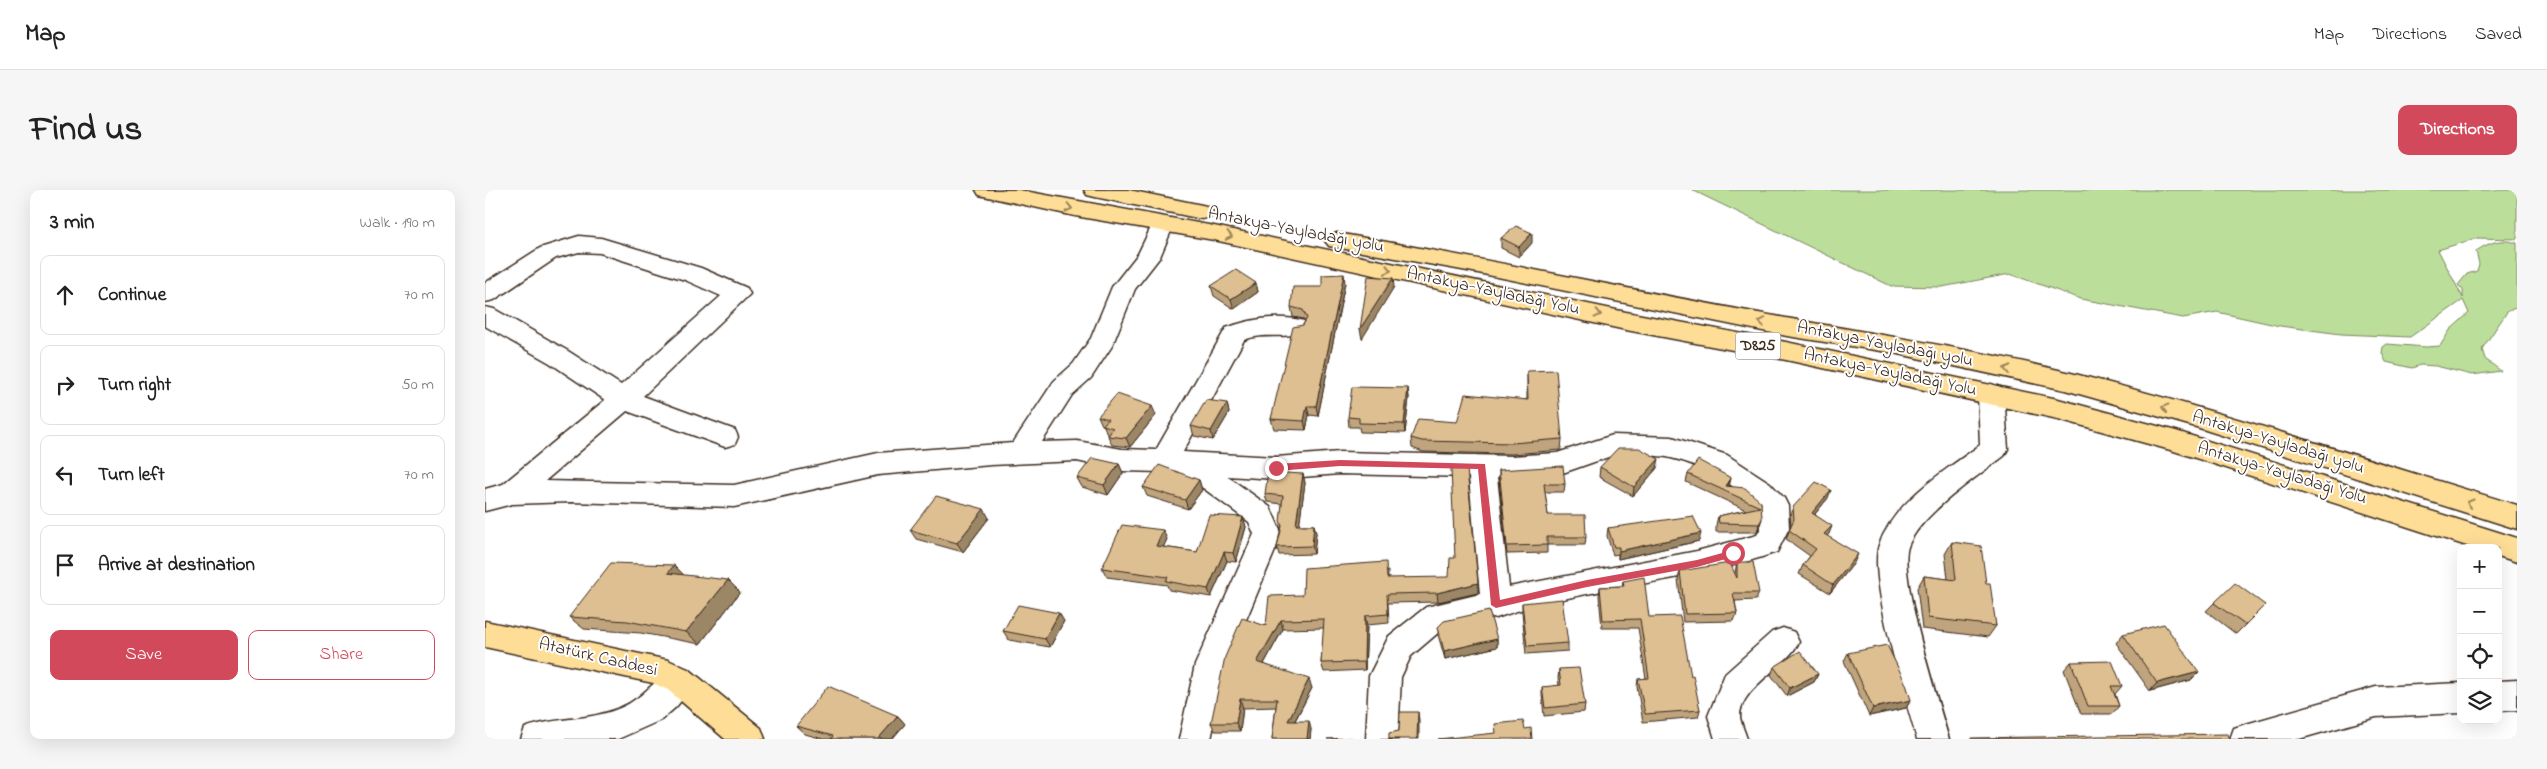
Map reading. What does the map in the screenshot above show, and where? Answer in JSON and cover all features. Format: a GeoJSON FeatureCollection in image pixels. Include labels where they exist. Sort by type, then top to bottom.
{"type":"FeatureCollection","features":[{"type":"Feature","properties":{"kind":"main road","name":"Antakya-Yayladağı Yolu"},"geometry":{"type":"LineString","coordinates":[[987,190],[1075,209],[1163,224],[1991,394],[2096,418],[2176,441],[2517,550]]}},
{"type":"Feature","properties":{"kind":"main road","name":"Antakya-Yayladağı yolu"},"geometry":{"type":"LineString","coordinates":[[1095,190],[1331,240],[1473,264],[1787,327],[1894,344],[2065,381],[2197,417],[2517,517]]}},
{"type":"Feature","properties":{"kind":"main road","name":"Atatürk Caddesi"},"geometry":{"type":"LineString","coordinates":[[485,634],[657,670],[679,680],[749,739]]}},
{"type":"Feature","properties":{"kind":"street"},"geometry":{"type":"LineString","coordinates":[[1021,453],[1063,388],[1082,371],[1103,340],[1125,286],[1148,257],[1163,224]]}},
{"type":"Feature","properties":{"kind":"street"},"geometry":{"type":"LineString","coordinates":[[485,294],[548,253],[579,244],[601,246],[684,271],[738,294],[623,399],[512,493]]}},
{"type":"Feature","properties":{"kind":"street"},"geometry":{"type":"LineString","coordinates":[[485,315],[559,357],[623,399],[725,436]]}},
{"type":"Feature","properties":{"kind":"street"},"geometry":{"type":"LineString","coordinates":[[1164,461],[1235,334],[1250,328],[1295,327]]}},
{"type":"Feature","properties":{"kind":"street"},"geometry":{"type":"LineString","coordinates":[[1933,739],[1895,594],[1892,548],[1908,522],[1936,494],[1994,448],[1991,394]]}},
{"type":"Feature","properties":{"kind":"street"},"geometry":{"type":"LineString","coordinates":[[485,500],[512,493],[571,491],[734,496],[878,464],[1021,453],[1077,451],[1122,460],[1276,468],[1340,463],[1512,467],[1557,464],[1613,445],[1672,448],[1717,463],[1760,491],[1774,506],[1775,528],[1767,544],[1697,563],[1437,616],[1400,646],[1385,676],[1382,739]]}},
{"type":"Feature","properties":{"kind":"street"},"geometry":{"type":"LineString","coordinates":[[1164,461],[1213,480],[1260,516],[1268,534],[1211,665],[1195,739]]}},
{"type":"Feature","properties":{"kind":"street"},"geometry":{"type":"LineString","coordinates":[[1482,466],[1496,605]]}},
{"type":"Feature","properties":{"kind":"street"},"geometry":{"type":"LineString","coordinates":[[1731,739],[1724,716],[1735,684],[1783,642]]}},
{"type":"Feature","properties":{"kind":"street"},"geometry":{"type":"LineString","coordinates":[[537,739],[625,723],[662,700],[679,680]]}},
{"type":"Feature","properties":{"kind":"street"},"geometry":{"type":"LineString","coordinates":[[2502,696],[2517,695]]}},
{"type":"Feature","properties":{"kind":"street"},"geometry":{"type":"LineString","coordinates":[[2246,739],[2376,702],[2457,698]]}},
{"type":"Feature","properties":{"kind":"green space"},"geometry":{"type":"Polygon","coordinates":[[[1692,190],[2517,190],[2517,239],[2477,238],[2438,250],[2463,298],[2463,290],[2458,285],[2467,274],[2477,271],[2479,264],[2476,251],[2496,242],[2517,243],[2517,307],[2507,312],[2482,349],[2485,359],[2501,371],[2472,375],[2436,366],[2420,365],[2412,368],[2386,362],[2382,353],[2383,347],[2387,344],[2426,347],[2440,346],[2450,330],[2469,313],[2463,300],[2410,337],[2341,334],[2280,326],[2217,312],[2183,318],[2081,299],[2010,274],[1942,287],[1891,286],[1692,190]]]}},
{"type":"Feature","properties":{"kind":"building"},"geometry":{"type":"Polygon","coordinates":[[[1516,226],[1532,233],[1519,247],[1501,238],[1516,226]]]}},
{"type":"Feature","properties":{"kind":"building"},"geometry":{"type":"Polygon","coordinates":[[[1236,270],[1256,283],[1231,299],[1211,286],[1236,270]]]}},
{"type":"Feature","properties":{"kind":"building"},"geometry":{"type":"Polygon","coordinates":[[[1344,274],[1316,406],[1307,406],[1304,421],[1271,419],[1293,327],[1303,325],[1307,318],[1303,310],[1291,307],[1293,287],[1322,287],[1322,275],[1344,274]]]}},
{"type":"Feature","properties":{"kind":"building"},"geometry":{"type":"Polygon","coordinates":[[[1368,276],[1393,278],[1360,329],[1368,276]]]}},
{"type":"Feature","properties":{"kind":"building"},"geometry":{"type":"Polygon","coordinates":[[[1556,370],[1562,439],[1512,443],[1422,441],[1411,438],[1418,419],[1457,422],[1465,394],[1528,400],[1527,371],[1556,370]]]}},
{"type":"Feature","properties":{"kind":"building"},"geometry":{"type":"Polygon","coordinates":[[[1352,387],[1408,388],[1404,424],[1359,423],[1359,418],[1348,417],[1352,387]]]}},
{"type":"Feature","properties":{"kind":"building"},"geometry":{"type":"Polygon","coordinates":[[[1117,394],[1152,406],[1126,438],[1108,436],[1113,428],[1103,425],[1108,419],[1098,416],[1117,394]]]}},
{"type":"Feature","properties":{"kind":"building"},"geometry":{"type":"Polygon","coordinates":[[[1206,400],[1227,403],[1211,431],[1191,426],[1206,400]]]}},
{"type":"Feature","properties":{"kind":"building"},"geometry":{"type":"Polygon","coordinates":[[[1618,448],[1639,448],[1659,459],[1634,487],[1600,467],[1618,448]]]}},
{"type":"Feature","properties":{"kind":"building"},"geometry":{"type":"Polygon","coordinates":[[[1092,458],[1119,464],[1104,485],[1077,478],[1092,458]]]}},
{"type":"Feature","properties":{"kind":"building"},"geometry":{"type":"Polygon","coordinates":[[[1698,460],[1731,478],[1726,486],[1745,488],[1761,502],[1762,519],[1759,524],[1719,523],[1718,516],[1760,507],[1688,474],[1698,460]]]}},
{"type":"Feature","properties":{"kind":"building"},"geometry":{"type":"Polygon","coordinates":[[[1159,465],[1199,480],[1185,500],[1143,487],[1159,465]]]}},
{"type":"Feature","properties":{"kind":"building"},"geometry":{"type":"Polygon","coordinates":[[[1563,466],[1565,484],[1544,484],[1548,515],[1585,515],[1586,537],[1547,537],[1547,545],[1507,546],[1499,470],[1563,466]]]}},
{"type":"Feature","properties":{"kind":"building"},"geometry":{"type":"Polygon","coordinates":[[[1451,469],[1467,469],[1478,583],[1437,593],[1387,594],[1388,614],[1365,616],[1364,662],[1321,663],[1324,619],[1281,620],[1257,662],[1309,679],[1288,721],[1309,721],[1307,739],[1272,739],[1277,699],[1240,699],[1236,723],[1211,723],[1225,657],[1242,618],[1266,626],[1269,596],[1303,595],[1304,568],[1386,562],[1387,578],[1449,577],[1450,558],[1455,558],[1451,469]]]}},
{"type":"Feature","properties":{"kind":"building"},"geometry":{"type":"Polygon","coordinates":[[[1268,472],[1303,474],[1296,525],[1314,525],[1312,546],[1277,547],[1282,526],[1280,521],[1283,496],[1265,494],[1268,472]]]}},
{"type":"Feature","properties":{"kind":"building"},"geometry":{"type":"Polygon","coordinates":[[[1816,482],[1831,490],[1812,513],[1832,526],[1824,534],[1858,554],[1833,585],[1803,565],[1816,549],[1789,530],[1794,519],[1793,507],[1816,482]]]}},
{"type":"Feature","properties":{"kind":"building"},"geometry":{"type":"Polygon","coordinates":[[[936,496],[984,509],[957,543],[910,530],[936,496]]]}},
{"type":"Feature","properties":{"kind":"building"},"geometry":{"type":"Polygon","coordinates":[[[1209,515],[1243,517],[1233,553],[1224,552],[1208,589],[1166,581],[1168,577],[1102,568],[1122,525],[1163,530],[1156,546],[1197,552],[1209,515]]]}},
{"type":"Feature","properties":{"kind":"building"},"geometry":{"type":"Polygon","coordinates":[[[1693,516],[1701,533],[1619,551],[1619,547],[1614,547],[1608,528],[1693,516]]]}},
{"type":"Feature","properties":{"kind":"building"},"geometry":{"type":"Polygon","coordinates":[[[1952,542],[1981,546],[1986,583],[1990,583],[1996,626],[1928,618],[1924,576],[1956,580],[1952,542]]]}},
{"type":"Feature","properties":{"kind":"building"},"geometry":{"type":"Polygon","coordinates":[[[1737,562],[1753,562],[1759,593],[1733,593],[1737,613],[1685,614],[1680,571],[1730,563],[1737,578],[1737,562]]]}},
{"type":"Feature","properties":{"kind":"building"},"geometry":{"type":"Polygon","coordinates":[[[611,563],[674,565],[668,573],[728,580],[686,632],[627,621],[569,617],[611,563]]]}},
{"type":"Feature","properties":{"kind":"building"},"geometry":{"type":"Polygon","coordinates":[[[1644,577],[1649,617],[1680,616],[1691,676],[1693,675],[1700,710],[1645,714],[1638,679],[1649,678],[1640,619],[1603,620],[1600,587],[1624,586],[1623,581],[1644,577]]]}},
{"type":"Feature","properties":{"kind":"building"},"geometry":{"type":"Polygon","coordinates":[[[2235,583],[2265,605],[2245,625],[2214,603],[2235,583]]]}},
{"type":"Feature","properties":{"kind":"building"},"geometry":{"type":"Polygon","coordinates":[[[1562,599],[1568,643],[1527,646],[1522,603],[1562,599]]]}},
{"type":"Feature","properties":{"kind":"building"},"geometry":{"type":"Polygon","coordinates":[[[1018,605],[1059,613],[1045,639],[1003,631],[1018,605]]]}},
{"type":"Feature","properties":{"kind":"building"},"geometry":{"type":"Polygon","coordinates":[[[1489,611],[1497,639],[1444,651],[1438,627],[1444,621],[1489,611]]]}},
{"type":"Feature","properties":{"kind":"building"},"geometry":{"type":"Polygon","coordinates":[[[2164,624],[2199,672],[2157,683],[2123,634],[2164,624]]]}},
{"type":"Feature","properties":{"kind":"building"},"geometry":{"type":"Polygon","coordinates":[[[1887,645],[1906,684],[1911,700],[1873,708],[1848,653],[1887,645]]]}},
{"type":"Feature","properties":{"kind":"building"},"geometry":{"type":"Polygon","coordinates":[[[1800,651],[1818,674],[1790,688],[1774,667],[1800,651]]]}},
{"type":"Feature","properties":{"kind":"building"},"geometry":{"type":"Polygon","coordinates":[[[2112,661],[2122,686],[2111,686],[2119,706],[2088,706],[2071,662],[2112,661]]]}},
{"type":"Feature","properties":{"kind":"building"},"geometry":{"type":"Polygon","coordinates":[[[1579,668],[1585,704],[1545,708],[1542,687],[1561,685],[1559,669],[1579,668]]]}},
{"type":"Feature","properties":{"kind":"building"},"geometry":{"type":"Polygon","coordinates":[[[828,686],[898,716],[878,739],[831,739],[833,736],[796,726],[828,686]]]}},
{"type":"Feature","properties":{"kind":"building"},"geometry":{"type":"Polygon","coordinates":[[[1400,712],[1418,712],[1417,739],[1389,739],[1389,733],[1399,731],[1400,712]]]}},
{"type":"Feature","properties":{"kind":"building"},"geometry":{"type":"Polygon","coordinates":[[[1523,721],[1525,729],[1531,728],[1532,739],[1438,739],[1496,733],[1495,724],[1523,721]]]}},
{"type":"Feature","properties":{"kind":"building"},"geometry":{"type":"Polygon","coordinates":[[[2228,734],[2230,739],[1971,739],[1971,738],[2228,734]]]}},
{"type":"Feature","properties":{"kind":"route"},"geometry":{"type":"LineString","coordinates":[[1276,468],[1340,463],[1482,466],[1496,605],[1587,584],[1697,563],[1733,553]]}}]}
